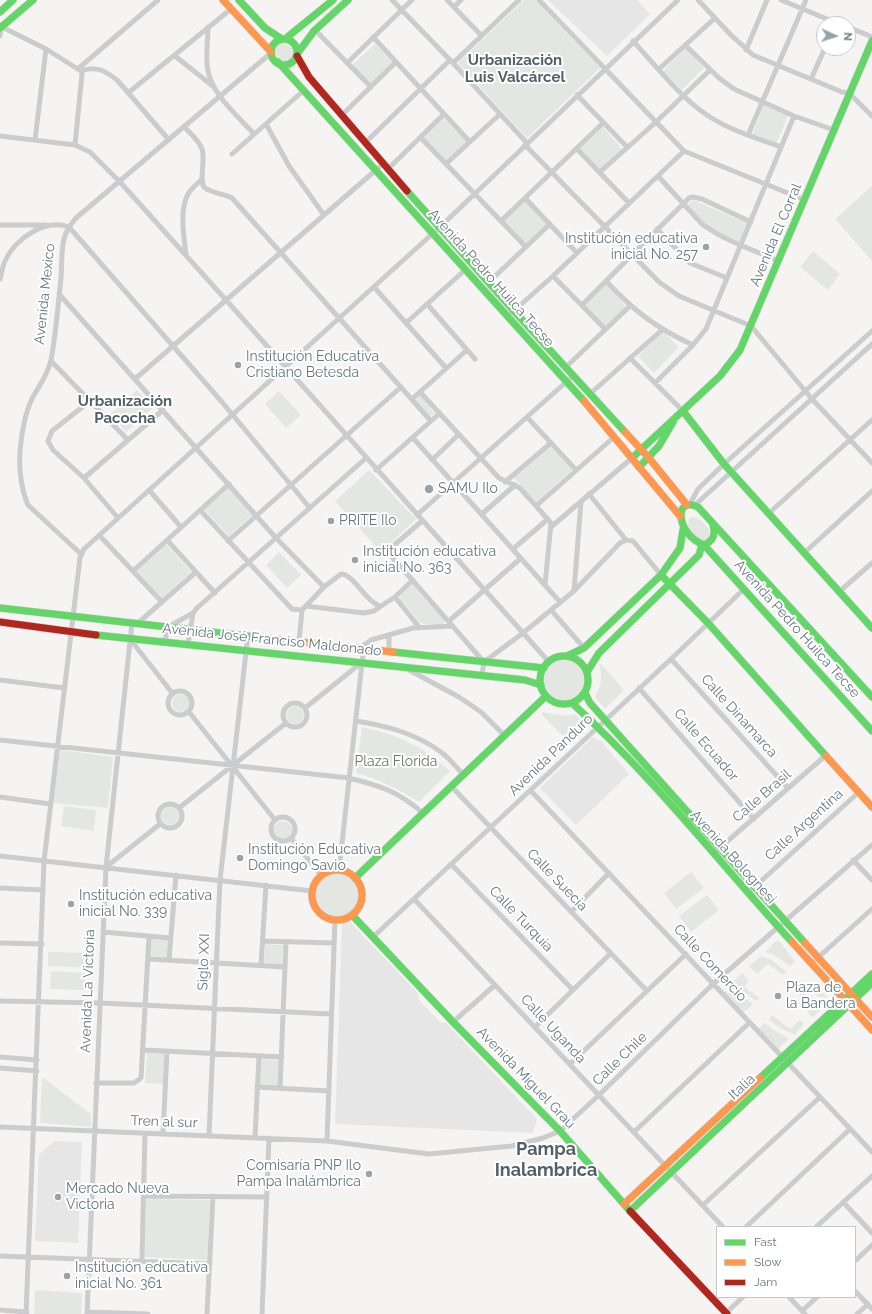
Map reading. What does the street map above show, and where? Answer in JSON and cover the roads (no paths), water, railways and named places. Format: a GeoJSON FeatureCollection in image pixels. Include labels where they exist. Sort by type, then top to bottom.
{"type":"FeatureCollection","features":[{"type":"Feature","properties":{"kind":"street"},"geometry":{"type":"LineString","coordinates":[[0,12],[13,0]]}},
{"type":"Feature","properties":{"kind":"street"},"geometry":{"type":"LineString","coordinates":[[0,27],[33,0]]}},
{"type":"Feature","properties":{"kind":"street"},"geometry":{"type":"LineString","coordinates":[[80,70],[158,0]]}},
{"type":"Feature","properties":{"kind":"street"},"geometry":{"type":"LineString","coordinates":[[223,0],[278,62],[286,65],[290,64],[297,55],[305,39],[314,29],[348,0]]}},
{"type":"Feature","properties":{"kind":"street"},"geometry":{"type":"LineString","coordinates":[[239,0],[265,28],[292,43],[297,55]]}},
{"type":"Feature","properties":{"kind":"street"},"geometry":{"type":"LineString","coordinates":[[271,53],[273,44],[284,39],[332,0]]}},
{"type":"Feature","properties":{"kind":"street"},"geometry":{"type":"LineString","coordinates":[[392,0],[452,61],[526,144],[632,255],[669,289],[679,296],[751,326],[812,399],[872,463]]}},
{"type":"Feature","properties":{"kind":"street"},"geometry":{"type":"LineString","coordinates":[[347,63],[412,0]]}},
{"type":"Feature","properties":{"kind":"street"},"geometry":{"type":"LineString","coordinates":[[447,0],[482,35]]}},
{"type":"Feature","properties":{"kind":"street"},"geometry":{"type":"LineString","coordinates":[[454,7],[461,0]]}},
{"type":"Feature","properties":{"kind":"street"},"geometry":{"type":"LineString","coordinates":[[365,143],[421,89],[519,0]]}},
{"type":"Feature","properties":{"kind":"street"},"geometry":{"type":"LineString","coordinates":[[539,0],[684,151],[805,200]]}},
{"type":"Feature","properties":{"kind":"street"},"geometry":{"type":"LineString","coordinates":[[0,1310],[26,1313],[42,944],[44,861],[64,688],[82,554],[87,545],[432,234],[633,41],[678,0]]}},
{"type":"Feature","properties":{"kind":"street"},"geometry":{"type":"LineString","coordinates":[[698,0],[746,50],[778,66],[842,92],[849,93],[872,116]]}},
{"type":"Feature","properties":{"kind":"street"},"geometry":{"type":"LineString","coordinates":[[746,50],[767,0]]}},
{"type":"Feature","properties":{"kind":"street"},"geometry":{"type":"LineString","coordinates":[[781,0],[818,16]]}},
{"type":"Feature","properties":{"kind":"street"},"geometry":{"type":"LineString","coordinates":[[748,135],[806,0]]}},
{"type":"Feature","properties":{"kind":"street"},"geometry":{"type":"LineString","coordinates":[[128,93],[231,9]]}},
{"type":"Feature","properties":{"kind":"street"},"geometry":{"type":"LineString","coordinates":[[659,69],[715,18]]}},
{"type":"Feature","properties":{"kind":"street"},"geometry":{"type":"LineString","coordinates":[[0,27],[0,36]]}},
{"type":"Feature","properties":{"kind":"street"},"geometry":{"type":"LineString","coordinates":[[0,27],[46,49],[80,70],[82,74],[75,145]]}},
{"type":"Feature","properties":{"kind":"street"},"geometry":{"type":"LineString","coordinates":[[208,27],[208,70],[214,88]]}},
{"type":"Feature","properties":{"kind":"street"},"geometry":{"type":"LineString","coordinates":[[314,29],[371,87]]}},
{"type":"Feature","properties":{"kind":"street"},"geometry":{"type":"LineString","coordinates":[[856,31],[872,37]]}},
{"type":"Feature","properties":{"kind":"street"},"geometry":{"type":"LineString","coordinates":[[373,37],[470,142]]}},
{"type":"Feature","properties":{"kind":"street","name":"Avenida El Corral"},"geometry":{"type":"LineString","coordinates":[[632,458],[674,420],[731,363],[740,350],[872,40]]}},
{"type":"Feature","properties":{"kind":"street"},"geometry":{"type":"LineString","coordinates":[[633,41],[684,95],[710,117],[748,135],[781,147]]}},
{"type":"Feature","properties":{"kind":"street"},"geometry":{"type":"LineString","coordinates":[[685,45],[710,70],[729,86],[794,116],[834,130]]}},
{"type":"Feature","properties":{"kind":"street"},"geometry":{"type":"LineString","coordinates":[[35,140],[46,49]]}},
{"type":"Feature","properties":{"kind":"street","name":"Avenida Mexico"},"geometry":{"type":"LineString","coordinates":[[82,554],[28,504],[22,487],[21,444],[24,424],[34,394],[46,377],[51,361],[64,239],[69,227],[76,218],[271,53]]}},
{"type":"Feature","properties":{"kind":"street","name":"Avenida Pedro Huilca Tecse"},"geometry":{"type":"LineString","coordinates":[[297,55],[309,77],[365,143],[514,311],[591,393],[690,505],[714,525],[872,697]]}},
{"type":"Feature","properties":{"kind":"street"},"geometry":{"type":"LineString","coordinates":[[175,56],[214,88],[254,134]]}},
{"type":"Feature","properties":{"kind":"street"},"geometry":{"type":"LineString","coordinates":[[811,79],[821,56]]}},
{"type":"Feature","properties":{"kind":"street","name":"Avenida Pedro Huilca Tecse"},"geometry":{"type":"LineString","coordinates":[[278,62],[432,234],[567,381],[680,516]]}},
{"type":"Feature","properties":{"kind":"street"},"geometry":{"type":"LineString","coordinates":[[342,115],[396,62]]}},
{"type":"Feature","properties":{"kind":"street"},"geometry":{"type":"LineString","coordinates":[[80,70],[94,68],[118,81],[169,140]]}},
{"type":"Feature","properties":{"kind":"street"},"geometry":{"type":"LineString","coordinates":[[600,172],[656,122],[710,70]]}},
{"type":"Feature","properties":{"kind":"street"},"geometry":{"type":"LineString","coordinates":[[232,154],[303,91]]}},
{"type":"Feature","properties":{"kind":"street"},"geometry":{"type":"LineString","coordinates":[[577,95],[627,147]]}},
{"type":"Feature","properties":{"kind":"street"},"geometry":{"type":"LineString","coordinates":[[135,379],[375,171],[386,166],[421,138],[444,114]]}},
{"type":"Feature","properties":{"kind":"street"},"geometry":{"type":"LineString","coordinates":[[446,164],[500,114]]}},
{"type":"Feature","properties":{"kind":"street"},"geometry":{"type":"LineString","coordinates":[[655,383],[693,345],[706,329],[794,116]]}},
{"type":"Feature","properties":{"kind":"street"},"geometry":{"type":"LineString","coordinates":[[501,221],[603,123]]}},
{"type":"Feature","properties":{"kind":"street"},"geometry":{"type":"LineString","coordinates":[[266,124],[289,166],[324,215]]}},
{"type":"Feature","properties":{"kind":"street"},"geometry":{"type":"LineString","coordinates":[[184,127],[202,148],[204,161],[201,180],[189,193],[186,200],[183,230],[186,256]]}},
{"type":"Feature","properties":{"kind":"street"},"geometry":{"type":"LineString","coordinates":[[0,136],[75,145],[90,152],[120,182],[226,300],[284,368],[549,662]]}},
{"type":"Feature","properties":{"kind":"street"},"geometry":{"type":"LineString","coordinates":[[421,138],[526,247]]}},
{"type":"Feature","properties":{"kind":"street"},"geometry":{"type":"LineString","coordinates":[[577,148],[629,203]]}},
{"type":"Feature","properties":{"kind":"street"},"geometry":{"type":"LineString","coordinates":[[508,316],[578,253],[684,151]]}},
{"type":"Feature","properties":{"kind":"street"},"geometry":{"type":"LineString","coordinates":[[658,176],[702,224],[718,235],[741,246],[779,260]]}},
{"type":"Feature","properties":{"kind":"street"},"geometry":{"type":"LineString","coordinates":[[201,180],[206,188],[232,198],[431,421]]}},
{"type":"Feature","properties":{"kind":"street"},"geometry":{"type":"LineString","coordinates":[[582,305],[689,198],[697,197],[751,222]]}},
{"type":"Feature","properties":{"kind":"street"},"geometry":{"type":"LineString","coordinates":[[525,198],[578,253]]}},
{"type":"Feature","properties":{"kind":"street"},"geometry":{"type":"LineString","coordinates":[[0,280],[5,262],[17,245],[29,235],[51,224]]}},
{"type":"Feature","properties":{"kind":"street"},"geometry":{"type":"LineString","coordinates":[[0,225],[62,224],[69,227],[232,414],[310,508]]}},
{"type":"Feature","properties":{"kind":"street"},"geometry":{"type":"LineString","coordinates":[[489,282],[550,224]]}},
{"type":"Feature","properties":{"kind":"street"},"geometry":{"type":"LineString","coordinates":[[657,229],[690,262],[727,278]]}},
{"type":"Feature","properties":{"kind":"street"},"geometry":{"type":"LineString","coordinates":[[406,323],[465,270]]}},
{"type":"Feature","properties":{"kind":"street"},"geometry":{"type":"LineString","coordinates":[[553,276],[605,329]]}},
{"type":"Feature","properties":{"kind":"street"},"geometry":{"type":"LineString","coordinates":[[606,281],[630,306],[663,329],[693,345]]}},
{"type":"Feature","properties":{"kind":"street"},"geometry":{"type":"LineString","coordinates":[[374,287],[446,368]]}},
{"type":"Feature","properties":{"kind":"street"},"geometry":{"type":"LineString","coordinates":[[59,294],[276,538],[324,587]]}},
{"type":"Feature","properties":{"kind":"street"},"geometry":{"type":"LineString","coordinates":[[427,304],[475,359]]}},
{"type":"Feature","properties":{"kind":"street"},"geometry":{"type":"LineString","coordinates":[[566,367],[630,306]]}},
{"type":"Feature","properties":{"kind":"street"},"geometry":{"type":"LineString","coordinates":[[591,393],[663,329]]}},
{"type":"Feature","properties":{"kind":"street"},"geometry":{"type":"LineString","coordinates":[[690,505],[698,489],[724,464],[806,392],[872,331]]}},
{"type":"Feature","properties":{"kind":"street"},"geometry":{"type":"LineString","coordinates":[[567,656],[584,648],[662,575],[677,554],[683,530],[680,516],[682,510],[730,471],[872,344]]}},
{"type":"Feature","properties":{"kind":"street"},"geometry":{"type":"LineString","coordinates":[[412,399],[467,350]]}},
{"type":"Feature","properties":{"kind":"street"},"geometry":{"type":"LineString","coordinates":[[630,358],[683,411],[730,471],[872,628]]}},
{"type":"Feature","properties":{"kind":"street"},"geometry":{"type":"LineString","coordinates":[[51,361],[128,440]]}},
{"type":"Feature","properties":{"kind":"street"},"geometry":{"type":"LineString","coordinates":[[417,515],[574,375]]}},
{"type":"Feature","properties":{"kind":"street"},"geometry":{"type":"LineString","coordinates":[[228,541],[401,387]]}},
{"type":"Feature","properties":{"kind":"street"},"geometry":{"type":"LineString","coordinates":[[420,392],[458,435],[505,482],[515,485],[551,523],[545,585]]}},
{"type":"Feature","properties":{"kind":"street"},"geometry":{"type":"LineString","coordinates":[[90,401],[52,431],[48,442],[53,450],[84,478],[118,518]]}},
{"type":"Feature","properties":{"kind":"street"},"geometry":{"type":"LineString","coordinates":[[84,478],[163,410]]}},
{"type":"Feature","properties":{"kind":"street"},"geometry":{"type":"LineString","coordinates":[[376,470],[440,413]]}},
{"type":"Feature","properties":{"kind":"street"},"geometry":{"type":"LineString","coordinates":[[527,417],[576,470]]}},
{"type":"Feature","properties":{"kind":"street","name":"Avenida El Corral"},"geometry":{"type":"LineString","coordinates":[[639,467],[649,458],[670,431],[674,420]]}},
{"type":"Feature","properties":{"kind":"street"},"geometry":{"type":"LineString","coordinates":[[768,514],[872,420]]}},
{"type":"Feature","properties":{"kind":"street"},"geometry":{"type":"LineString","coordinates":[[432,460],[458,435]]}},
{"type":"Feature","properties":{"kind":"street"},"geometry":{"type":"LineString","coordinates":[[536,506],[614,437]]}},
{"type":"Feature","properties":{"kind":"street"},"geometry":{"type":"LineString","coordinates":[[413,438],[560,602]]}},
{"type":"Feature","properties":{"kind":"street"},"geometry":{"type":"LineString","coordinates":[[505,482],[551,443]]}},
{"type":"Feature","properties":{"kind":"street"},"geometry":{"type":"LineString","coordinates":[[165,641],[168,627],[193,613],[366,458]]}},
{"type":"Feature","properties":{"kind":"street"},"geometry":{"type":"LineString","coordinates":[[551,527],[632,458]]}},
{"type":"Feature","properties":{"kind":"street"},"geometry":{"type":"LineString","coordinates":[[133,571],[229,484]]}},
{"type":"Feature","properties":{"kind":"street"},"geometry":{"type":"LineString","coordinates":[[482,514],[515,485]]}},
{"type":"Feature","properties":{"kind":"street"},"geometry":{"type":"LineString","coordinates":[[149,490],[181,527]]}},
{"type":"Feature","properties":{"kind":"street"},"geometry":{"type":"LineString","coordinates":[[804,553],[872,491]]}},
{"type":"Feature","properties":{"kind":"street"},"geometry":{"type":"LineString","coordinates":[[589,494],[626,540]]}},
{"type":"Feature","properties":{"kind":"street"},"geometry":{"type":"LineString","coordinates":[[574,591],[581,502]]}},
{"type":"Feature","properties":{"kind":"street"},"geometry":{"type":"LineString","coordinates":[[200,510],[292,609],[304,608],[364,612],[374,610],[395,597],[413,580]]}},
{"type":"Feature","properties":{"kind":"street"},"geometry":{"type":"LineString","coordinates":[[513,549],[548,520]]}},
{"type":"Feature","properties":{"kind":"street"},"geometry":{"type":"LineString","coordinates":[[422,521],[392,547],[390,551],[392,557],[484,662]]}},
{"type":"Feature","properties":{"kind":"street"},"geometry":{"type":"LineString","coordinates":[[587,672],[598,653],[699,556],[703,545],[713,540],[715,534],[714,525]]}},
{"type":"Feature","properties":{"kind":"street","name":"Avenida Pedro Huilca Tecse"},"geometry":{"type":"LineString","coordinates":[[683,530],[692,540],[703,545],[872,731]]}},
{"type":"Feature","properties":{"kind":"street"},"geometry":{"type":"LineString","coordinates":[[99,535],[162,602]]}},
{"type":"Feature","properties":{"kind":"street"},"geometry":{"type":"LineString","coordinates":[[167,540],[215,593]]}},
{"type":"Feature","properties":{"kind":"street"},"geometry":{"type":"LineString","coordinates":[[482,675],[484,662],[523,633],[574,591],[620,543],[626,540],[633,541],[638,545],[662,575],[708,623],[825,756],[871,803]]}},
{"type":"Feature","properties":{"kind":"street"},"geometry":{"type":"LineString","coordinates":[[449,621],[521,558]]}},
{"type":"Feature","properties":{"kind":"street"},"geometry":{"type":"LineString","coordinates":[[839,592],[872,563]]}},
{"type":"Feature","properties":{"kind":"street"},"geometry":{"type":"LineString","coordinates":[[135,623],[162,602],[196,572]]}},
{"type":"Feature","properties":{"kind":"street"},"geometry":{"type":"LineString","coordinates":[[299,642],[304,608],[324,587],[338,576],[344,574],[372,601],[381,606]]}},
{"type":"Feature","properties":{"kind":"street","name":"Avenida Panduro"},"geometry":{"type":"LineString","coordinates":[[373,938],[744,589]]}},
{"type":"Feature","properties":{"kind":"street"},"geometry":{"type":"LineString","coordinates":[[395,597],[419,627]]}},
{"type":"Feature","properties":{"kind":"street"},"geometry":{"type":"LineString","coordinates":[[0,608],[363,650],[544,668]]}},
{"type":"Feature","properties":{"kind":"street"},"geometry":{"type":"LineString","coordinates":[[551,610],[584,648]]}},
{"type":"Feature","properties":{"kind":"street"},"geometry":{"type":"LineString","coordinates":[[188,644],[193,613]]}},
{"type":"Feature","properties":{"kind":"street","name":"Avenida José Franciso Maldonado"},"geometry":{"type":"LineString","coordinates":[[0,622],[130,639],[165,641],[525,680],[541,685]]}},
{"type":"Feature","properties":{"kind":"street","name":"Avenida La Victoria"},"geometry":{"type":"LineString","coordinates":[[87,1313],[106,868],[130,639],[135,623]]}},
{"type":"Feature","properties":{"kind":"street"},"geometry":{"type":"LineString","coordinates":[[338,870],[365,643],[419,627],[454,626]]}},
{"type":"Feature","properties":{"kind":"street","name":"Siglo XXI"},"geometry":{"type":"LineString","coordinates":[[209,1136],[220,880],[248,636]]}},
{"type":"Feature","properties":{"kind":"street"},"geometry":{"type":"LineString","coordinates":[[389,636],[389,652]]}},
{"type":"Feature","properties":{"kind":"street"},"geometry":{"type":"LineString","coordinates":[[130,639],[172,694]]}},
{"type":"Feature","properties":{"kind":"street"},"geometry":{"type":"LineString","coordinates":[[560,656],[567,656],[579,661],[587,672],[588,683],[585,693],[572,703],[561,704],[546,696],[541,685],[541,676],[544,668],[549,662],[560,656]]}},
{"type":"Feature","properties":{"kind":"street","name":"Calle Dinamarca"},"geometry":{"type":"LineString","coordinates":[[671,659],[788,788]]}},
{"type":"Feature","properties":{"kind":"street"},"geometry":{"type":"LineString","coordinates":[[305,708],[362,662]]}},
{"type":"Feature","properties":{"kind":"street"},"geometry":{"type":"LineString","coordinates":[[402,667],[427,678],[465,701],[481,712],[505,736]]}},
{"type":"Feature","properties":{"kind":"street"},"geometry":{"type":"LineString","coordinates":[[0,680],[64,688]]}},
{"type":"Feature","properties":{"kind":"street","name":"Calle Ecuador"},"geometry":{"type":"LineString","coordinates":[[639,688],[754,819]]}},
{"type":"Feature","properties":{"kind":"street"},"geometry":{"type":"LineString","coordinates":[[182,691],[190,696],[192,702],[189,712],[180,715],[171,711],[168,702],[172,694],[182,691]]}},
{"type":"Feature","properties":{"kind":"street","name":"Avenida Bolognesi"},"geometry":{"type":"LineString","coordinates":[[585,693],[590,703],[605,720],[872,1017]]}},
{"type":"Feature","properties":{"kind":"street"},"geometry":{"type":"LineString","coordinates":[[354,878],[546,696]]}},
{"type":"Feature","properties":{"kind":"street"},"geometry":{"type":"LineString","coordinates":[[297,703],[305,708],[307,718],[301,726],[294,727],[286,723],[283,714],[288,706],[297,703]]}},
{"type":"Feature","properties":{"kind":"street","name":"Avenida Bolognesi"},"geometry":{"type":"LineString","coordinates":[[572,703],[598,727],[714,853],[778,927],[872,1030]]}},
{"type":"Feature","properties":{"kind":"street"},"geometry":{"type":"LineString","coordinates":[[189,712],[275,820]]}},
{"type":"Feature","properties":{"kind":"street"},"geometry":{"type":"LineString","coordinates":[[356,721],[386,726],[417,738],[441,753],[463,774]]}},
{"type":"Feature","properties":{"kind":"street"},"geometry":{"type":"LineString","coordinates":[[179,808],[286,723]]}},
{"type":"Feature","properties":{"kind":"street"},"geometry":{"type":"LineString","coordinates":[[0,740],[349,778],[383,787],[396,793],[423,813]]}},
{"type":"Feature","properties":{"kind":"street","name":"Calle Brasil"},"geometry":{"type":"LineString","coordinates":[[714,853],[825,756]]}},
{"type":"Feature","properties":{"kind":"street","name":"Calle Suecia"},"geometry":{"type":"LineString","coordinates":[[451,786],[647,991]]}},
{"type":"Feature","properties":{"kind":"street","name":"Calle Comercio"},"geometry":{"type":"LineString","coordinates":[[531,791],[872,1152]]}},
{"type":"Feature","properties":{"kind":"street","name":"Calle Argentina"},"geometry":{"type":"LineString","coordinates":[[749,892],[859,792]]}},
{"type":"Feature","properties":{"kind":"street"},"geometry":{"type":"LineString","coordinates":[[0,797],[50,804]]}},
{"type":"Feature","properties":{"kind":"street"},"geometry":{"type":"LineString","coordinates":[[171,804],[179,808],[182,815],[179,824],[169,828],[160,824],[158,815],[162,807],[171,804]]}},
{"type":"Feature","properties":{"kind":"street"},"geometry":{"type":"LineString","coordinates":[[281,818],[291,820],[295,829],[291,838],[282,841],[274,837],[271,828],[275,820],[281,818]]}},
{"type":"Feature","properties":{"kind":"street"},"geometry":{"type":"LineString","coordinates":[[106,868],[160,824]]}},
{"type":"Feature","properties":{"kind":"street"},"geometry":{"type":"LineString","coordinates":[[291,838],[321,875]]}},
{"type":"Feature","properties":{"kind":"street","name":"Calle Chile"},"geometry":{"type":"LineString","coordinates":[[327,1141],[429,1154],[512,1146],[543,1138],[560,1131],[714,984],[853,860],[872,845]]}},
{"type":"Feature","properties":{"kind":"street"},"geometry":{"type":"LineString","coordinates":[[0,856],[312,891]]}},
{"type":"Feature","properties":{"kind":"street"},"geometry":{"type":"LineString","coordinates":[[853,860],[872,880]]}},
{"type":"Feature","properties":{"kind":"street","name":"Calle Turquia"},"geometry":{"type":"LineString","coordinates":[[451,864],[573,990]]}},
{"type":"Feature","properties":{"kind":"street"},"geometry":{"type":"LineString","coordinates":[[338,870],[354,878],[359,884],[361,899],[352,915],[345,919],[335,920],[319,913],[313,900],[312,891],[321,875],[338,870]]}},
{"type":"Feature","properties":{"kind":"street"},"geometry":{"type":"LineString","coordinates":[[571,912],[609,873]]}},
{"type":"Feature","properties":{"kind":"street"},"geometry":{"type":"LineString","coordinates":[[169,960],[176,875]]}},
{"type":"Feature","properties":{"kind":"street"},"geometry":{"type":"LineString","coordinates":[[261,965],[266,885]]}},
{"type":"Feature","properties":{"kind":"street"},"geometry":{"type":"LineString","coordinates":[[0,888],[43,890]]}},
{"type":"Feature","properties":{"kind":"street","name":"Calle Uganda"},"geometry":{"type":"LineString","coordinates":[[414,900],[722,1226]]}},
{"type":"Feature","properties":{"kind":"street"},"geometry":{"type":"LineString","coordinates":[[812,963],[872,909]]}},
{"type":"Feature","properties":{"kind":"street","name":"Avenida Miguel Grau"},"geometry":{"type":"LineString","coordinates":[[352,915],[453,1022],[560,1131],[624,1204],[727,1313]]}},
{"type":"Feature","properties":{"kind":"street"},"geometry":{"type":"LineString","coordinates":[[327,1141],[335,920]]}},
{"type":"Feature","properties":{"kind":"street"},"geometry":{"type":"LineString","coordinates":[[103,932],[170,938]]}},
{"type":"Feature","properties":{"kind":"street"},"geometry":{"type":"LineString","coordinates":[[96,1083],[134,1083],[141,1078],[144,1050],[149,936]]}},
{"type":"Feature","properties":{"kind":"street"},"geometry":{"type":"LineString","coordinates":[[262,941],[334,943]]}},
{"type":"Feature","properties":{"kind":"street"},"geometry":{"type":"LineString","coordinates":[[280,1088],[286,942]]}},
{"type":"Feature","properties":{"kind":"street"},"geometry":{"type":"LineString","coordinates":[[0,943],[42,944]]}},
{"type":"Feature","properties":{"kind":"street"},"geometry":{"type":"LineString","coordinates":[[535,1027],[611,953]]}},
{"type":"Feature","properties":{"kind":"street"},"geometry":{"type":"LineString","coordinates":[[570,1064],[686,954]]}},
{"type":"Feature","properties":{"kind":"street"},"geometry":{"type":"LineString","coordinates":[[148,959],[285,967]]}},
{"type":"Feature","properties":{"kind":"street"},"geometry":{"type":"LineString","coordinates":[[853,996],[872,974]]}},
{"type":"Feature","properties":{"kind":"street","name":"Italia"},"geometry":{"type":"LineString","coordinates":[[630,1210],[671,1172],[784,1060],[853,996],[872,983]]}},
{"type":"Feature","properties":{"kind":"street"},"geometry":{"type":"LineString","coordinates":[[453,1022],[495,985]]}},
{"type":"Feature","properties":{"kind":"street"},"geometry":{"type":"LineString","coordinates":[[0,1001],[100,1003],[331,1014]]}},
{"type":"Feature","properties":{"kind":"street"},"geometry":{"type":"LineString","coordinates":[[634,1132],[749,1023]]}},
{"type":"Feature","properties":{"kind":"street"},"geometry":{"type":"LineString","coordinates":[[144,1050],[282,1057]]}},
{"type":"Feature","properties":{"kind":"street"},"geometry":{"type":"LineString","coordinates":[[163,1134],[167,1051]]}},
{"type":"Feature","properties":{"kind":"street"},"geometry":{"type":"LineString","coordinates":[[255,1138],[259,1056]]}},
{"type":"Feature","properties":{"kind":"street"},"geometry":{"type":"LineString","coordinates":[[0,1057],[37,1060]]}},
{"type":"Feature","properties":{"kind":"street"},"geometry":{"type":"LineString","coordinates":[[624,1204],[665,1165],[784,1060]]}},
{"type":"Feature","properties":{"kind":"street"},"geometry":{"type":"LineString","coordinates":[[0,1068],[36,1071]]}},
{"type":"Feature","properties":{"kind":"street"},"geometry":{"type":"LineString","coordinates":[[257,1087],[329,1091]]}},
{"type":"Feature","properties":{"kind":"street"},"geometry":{"type":"LineString","coordinates":[[703,1205],[820,1097]]}},
{"type":"Feature","properties":{"kind":"street","name":"Tren al sur"},"geometry":{"type":"LineString","coordinates":[[0,1127],[327,1141]]}},
{"type":"Feature","properties":{"kind":"street"},"geometry":{"type":"LineString","coordinates":[[747,1226],[850,1129]]}},
{"type":"Feature","properties":{"kind":"street"},"geometry":{"type":"LineString","coordinates":[[142,1260],[145,1133]]}},
{"type":"Feature","properties":{"kind":"street"},"geometry":{"type":"LineString","coordinates":[[262,1314],[269,1138]]}},
{"type":"Feature","properties":{"kind":"street"},"geometry":{"type":"LineString","coordinates":[[817,1226],[872,1176]]}},
{"type":"Feature","properties":{"kind":"street"},"geometry":{"type":"LineString","coordinates":[[144,1196],[267,1197]]}},
{"type":"Feature","properties":{"kind":"street"},"geometry":{"type":"LineString","coordinates":[[207,1314],[213,1196]]}},
{"type":"Feature","properties":{"kind":"street"},"geometry":{"type":"LineString","coordinates":[[843,1202],[872,1233]]}},
{"type":"Feature","properties":{"kind":"street"},"geometry":{"type":"LineString","coordinates":[[856,1260],[872,1246]]}},
{"type":"Feature","properties":{"kind":"street"},"geometry":{"type":"LineString","coordinates":[[0,1256],[142,1260],[210,1264]]}},
{"type":"Feature","properties":{"kind":"street"},"geometry":{"type":"LineString","coordinates":[[856,1292],[872,1309]]}},
{"type":"Feature","properties":{"kind":"street"},"geometry":{"type":"LineString","coordinates":[[727,1313],[742,1298]]}},
{"type":"Feature","properties":{"kind":"street"},"geometry":{"type":"LineString","coordinates":[[790,1298],[804,1312],[816,1298]]}},
{"type":"Feature","properties":{"kind":"street"},"geometry":{"type":"LineString","coordinates":[[857,1314],[868,1304]]}},
{"type":"Feature","properties":{"kind":"street"},"geometry":{"type":"LineString","coordinates":[[87,1313],[148,1314]]}},
{"type":"Feature","properties":{"kind":"place","name":"Institución educativa inicial No. 257"},"geometry":{"type":"Point","coordinates":[706,247]}},
{"type":"Feature","properties":{"kind":"place","name":"Institución Educativa Cristiano Betesda"},"geometry":{"type":"Point","coordinates":[238,365]}},
{"type":"Feature","properties":{"kind":"place","name":"SAMU Ilo"},"geometry":{"type":"Point","coordinates":[429,489]}},
{"type":"Feature","properties":{"kind":"place","name":"PRITE Ilo"},"geometry":{"type":"Point","coordinates":[331,521]}},
{"type":"Feature","properties":{"kind":"place","name":"Institución educativa inicial No. 363"},"geometry":{"type":"Point","coordinates":[355,560]}},
{"type":"Feature","properties":{"kind":"place","name":"Institución Educativa Domingo Savio"},"geometry":{"type":"Point","coordinates":[240,858]}},
{"type":"Feature","properties":{"kind":"place","name":"Institución educativa inicial No. 339"},"geometry":{"type":"Point","coordinates":[71,904]}},
{"type":"Feature","properties":{"kind":"place","name":"Plaza de la Bandera"},"geometry":{"type":"Point","coordinates":[778,996]}},
{"type":"Feature","properties":{"kind":"place","name":"Comisaría PNP Ilo Pampa Inalámbrica"},"geometry":{"type":"Point","coordinates":[369,1174]}},
{"type":"Feature","properties":{"kind":"place","name":"Mercado Nueva Victoria"},"geometry":{"type":"Point","coordinates":[58,1197]}},
{"type":"Feature","properties":{"kind":"place","name":"Institución educativa inicial No. 361"},"geometry":{"type":"Point","coordinates":[67,1276]}},
{"type":"Feature","properties":{"kind":"district","name":"Urbanización Luis Valcárcel"},"geometry":{"type":"Point","coordinates":[515,68]}},
{"type":"Feature","properties":{"kind":"district","name":"Urbanización Pacocha"},"geometry":{"type":"Point","coordinates":[125,410]}},
{"type":"Feature","properties":{"kind":"district","name":"Pampa Inalambrica"},"geometry":{"type":"Point","coordinates":[546,1160]}},
{"type":"Feature","properties":{"kind":"park label","name":"Plaza Florida"},"geometry":{"type":"Point","coordinates":[396,762]}}]}
